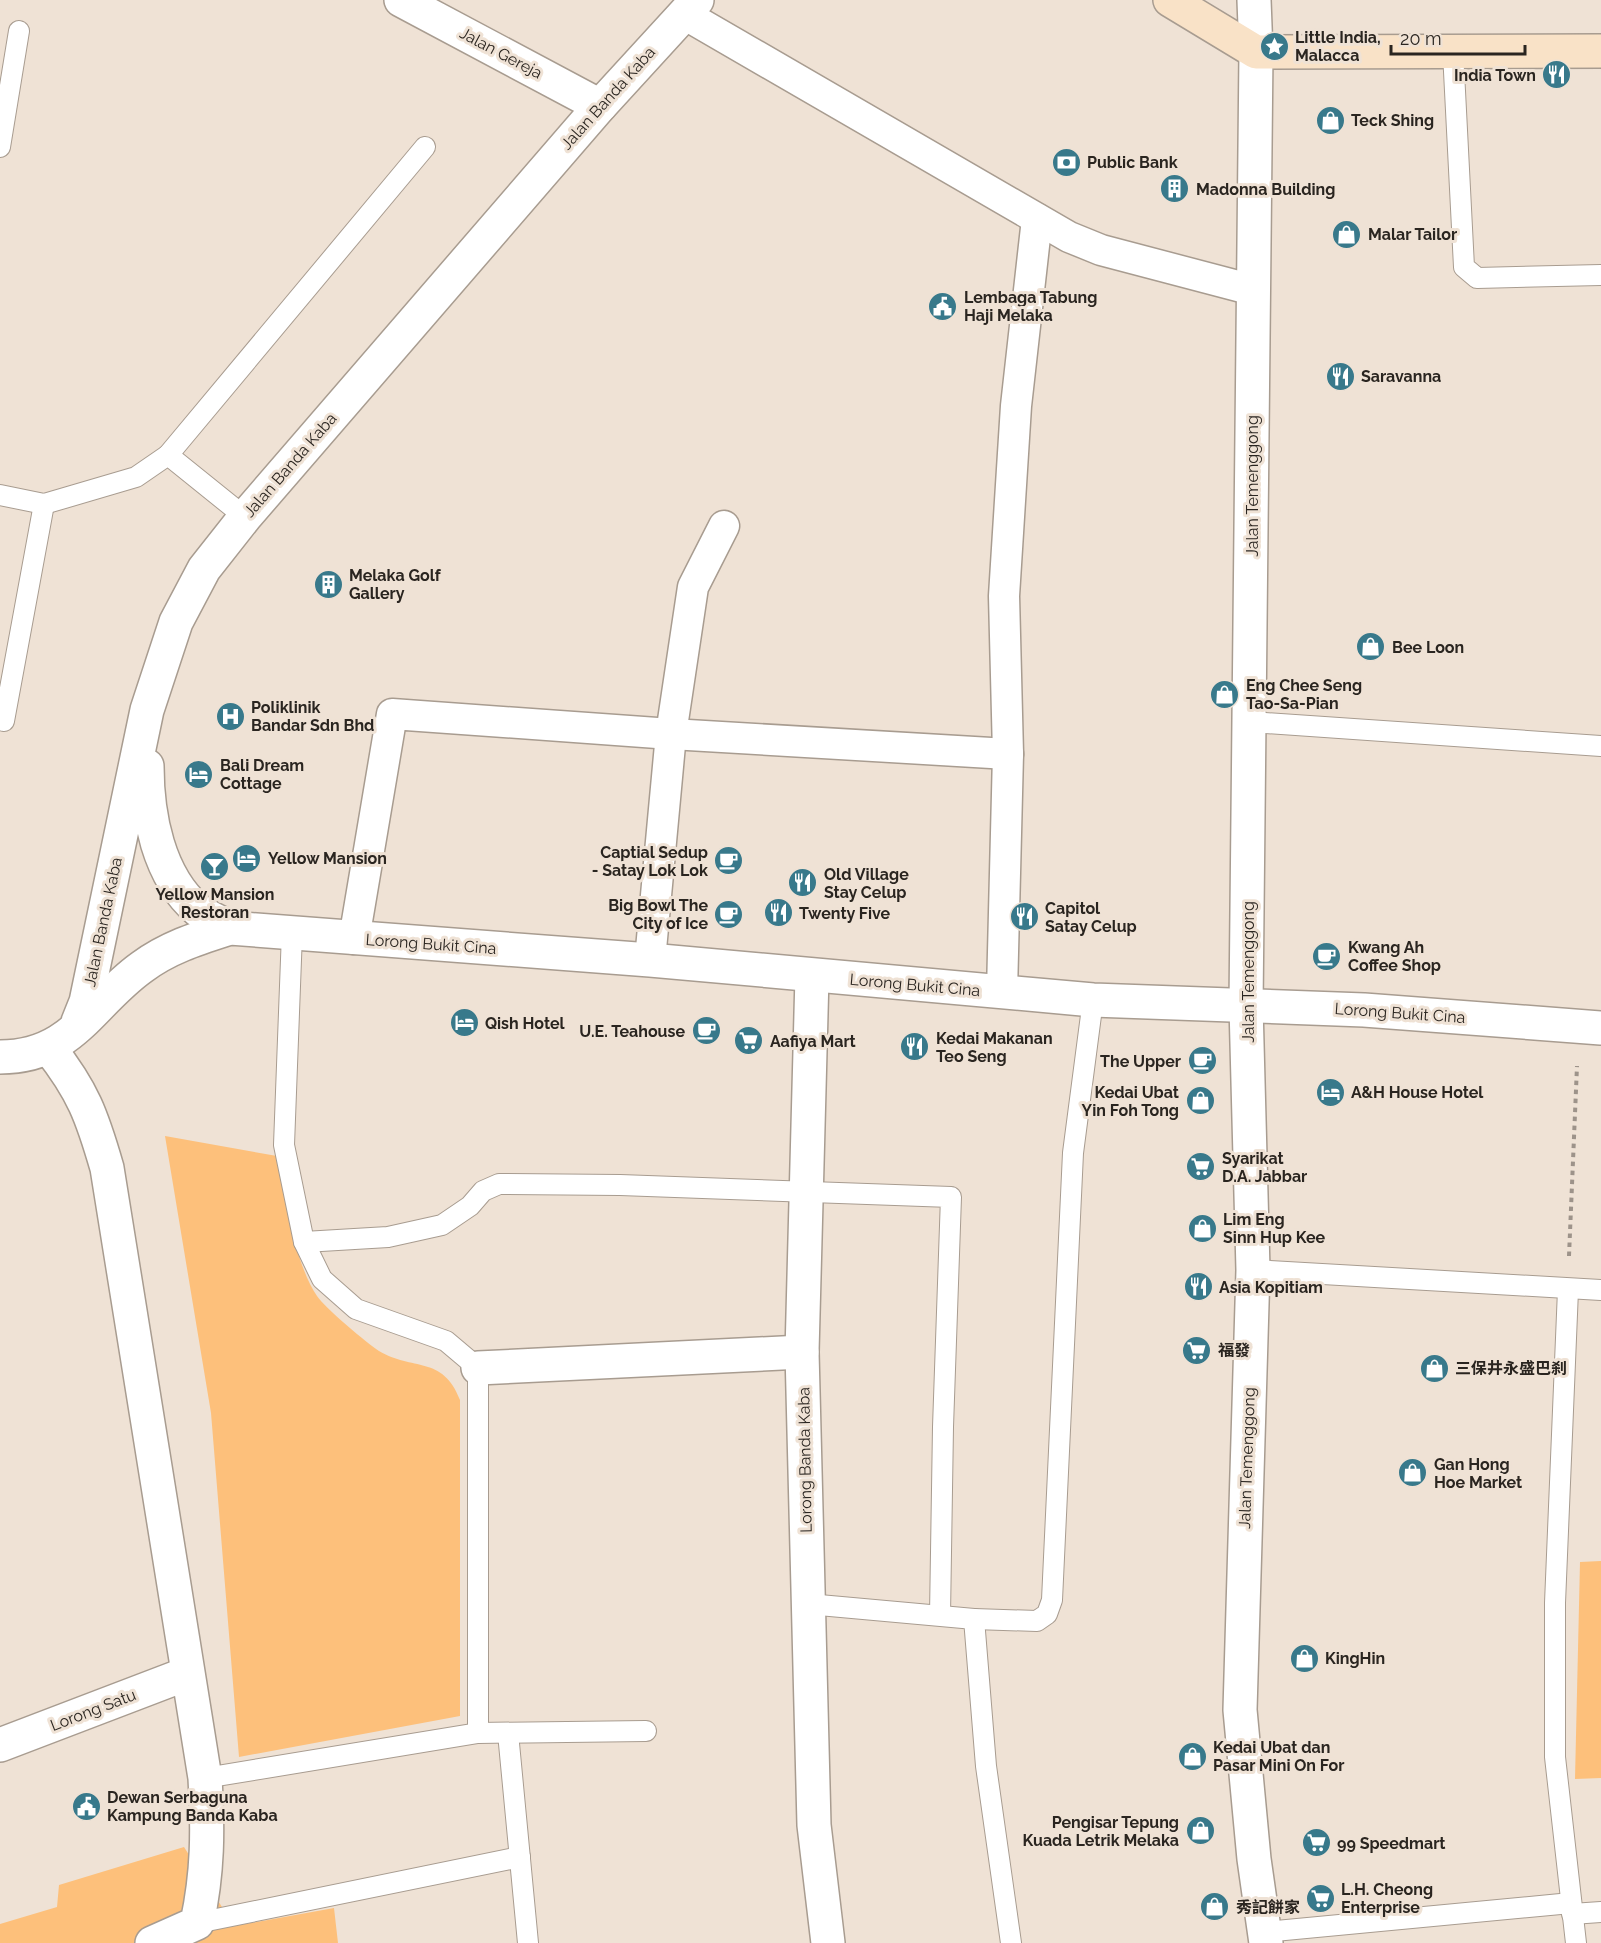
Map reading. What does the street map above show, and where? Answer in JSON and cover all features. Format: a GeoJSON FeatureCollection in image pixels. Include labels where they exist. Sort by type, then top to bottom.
{"type":"FeatureCollection","features":[{"type":"Feature","properties":{"kind":"main road"},"geometry":{"type":"LineString","coordinates":[[1170,0],[1256,52],[1601,51]]}},
{"type":"Feature","properties":{"kind":"street","name":"Jalan Gereja"},"geometry":{"type":"LineString","coordinates":[[401,0],[600,106]]}},
{"type":"Feature","properties":{"kind":"street","name":"Jalan Temenggong"},"geometry":{"type":"LineString","coordinates":[[1254,0],[1256,52],[1251,722],[1246,1006],[1253,1270],[1240,1710],[1254,1859],[1265,1937]]}},
{"type":"Feature","properties":{"kind":"street","name":"Jalan Banda Kaba"},"geometry":{"type":"LineString","coordinates":[[61,1040],[86,1002],[147,710],[176,622],[204,569],[245,517],[600,106],[690,7]]}},
{"type":"Feature","properties":{"kind":"street"},"geometry":{"type":"LineString","coordinates":[[690,7],[1069,237],[1101,250],[1253,290]]}},
{"type":"Feature","properties":{"kind":"street"},"geometry":{"type":"LineString","coordinates":[[1002,992],[1008,754],[1004,596],[1016,405],[1037,219]]}},
{"type":"Feature","properties":{"kind":"street"},"geometry":{"type":"LineString","coordinates":[[650,960],[671,734],[693,587],[724,526]]}},
{"type":"Feature","properties":{"kind":"street","name":"Lorong Bukit Cina"},"geometry":{"type":"LineString","coordinates":[[147,710],[147,797],[158,846],[179,891],[199,911],[230,928]]}},
{"type":"Feature","properties":{"kind":"street"},"geometry":{"type":"LineString","coordinates":[[354,939],[392,714],[671,734],[1008,754]]}},
{"type":"Feature","properties":{"kind":"street","name":"Lorong Bukit Cina"},"geometry":{"type":"LineString","coordinates":[[61,1040],[142,967],[174,947],[230,928],[650,960],[1093,1000],[1364,1010],[1590,1027]]}},
{"type":"Feature","properties":{"kind":"street","name":"Lorong Banda Kaba"},"geometry":{"type":"LineString","coordinates":[[812,976],[802,1352],[814,1825],[828,1943]]}},
{"type":"Feature","properties":{"kind":"street"},"geometry":{"type":"LineString","coordinates":[[0,1057],[24,1057],[61,1040],[71,1077],[91,1114],[107,1168],[186,1674],[205,1778],[209,1841],[206,1883],[197,1923],[152,1943]]}},
{"type":"Feature","properties":{"kind":"street"},"geometry":{"type":"LineString","coordinates":[[478,1368],[802,1352]]}},
{"type":"Feature","properties":{"kind":"street","name":"Lorong Satu"},"geometry":{"type":"LineString","coordinates":[[0,1745],[186,1674]]}},
{"type":"Feature","properties":{"kind":"lane"},"geometry":{"type":"LineString","coordinates":[[0,147],[19,31]]}},
{"type":"Feature","properties":{"kind":"lane"},"geometry":{"type":"LineString","coordinates":[[1453,52],[1464,267],[1477,278],[1601,275]]}},
{"type":"Feature","properties":{"kind":"lane"},"geometry":{"type":"LineString","coordinates":[[0,495],[44,504],[136,477],[168,455],[425,147]]}},
{"type":"Feature","properties":{"kind":"lane"},"geometry":{"type":"LineString","coordinates":[[168,455],[245,517]]}},
{"type":"Feature","properties":{"kind":"lane"},"geometry":{"type":"LineString","coordinates":[[4,721],[44,504]]}},
{"type":"Feature","properties":{"kind":"lane"},"geometry":{"type":"LineString","coordinates":[[1251,722],[1601,746]]}},
{"type":"Feature","properties":{"kind":"lane"},"geometry":{"type":"LineString","coordinates":[[292,933],[285,1145],[304,1242],[322,1279],[356,1309],[446,1341],[478,1368],[478,1733]]}},
{"type":"Feature","properties":{"kind":"lane"},"geometry":{"type":"LineString","coordinates":[[808,1604],[974,1619],[1037,1621],[1047,1614],[1053,1600],[1073,1153],[1093,1000]]}},
{"type":"Feature","properties":{"kind":"lane"},"geometry":{"type":"LineString","coordinates":[[304,1242],[388,1237],[442,1225],[470,1206],[483,1191],[499,1184],[806,1190],[951,1197],[943,1426],[940,1615]]}},
{"type":"Feature","properties":{"kind":"lane"},"geometry":{"type":"LineString","coordinates":[[1253,1270],[1568,1290],[1601,1290]]}},
{"type":"Feature","properties":{"kind":"lane"},"geometry":{"type":"LineString","coordinates":[[1568,1290],[1555,1603],[1555,1757],[1576,1943]]}},
{"type":"Feature","properties":{"kind":"lane"},"geometry":{"type":"LineString","coordinates":[[974,1619],[986,1766],[1011,1943]]}},
{"type":"Feature","properties":{"kind":"lane"},"geometry":{"type":"LineString","coordinates":[[205,1778],[478,1733],[646,1731]]}},
{"type":"Feature","properties":{"kind":"lane"},"geometry":{"type":"LineString","coordinates":[[508,1733],[528,1943]]}},
{"type":"Feature","properties":{"kind":"lane"},"geometry":{"type":"LineString","coordinates":[[197,1923],[520,1857]]}},
{"type":"Feature","properties":{"kind":"lane"},"geometry":{"type":"LineString","coordinates":[[1265,1937],[1571,1909],[1601,1912]]}},
{"type":"Feature","properties":{"kind":"path"},"geometry":{"type":"LineString","coordinates":[[1568,1290],[1590,1027]]}},
{"type":"Feature","properties":{"kind":"shaded area"},"geometry":{"type":"Polygon","coordinates":[[[165,1136],[277,1156],[302,1266],[317,1296],[379,1351],[403,1361],[436,1370],[453,1386],[460,1400],[460,1716],[239,1757],[211,1413],[165,1136]]]}},
{"type":"Feature","properties":{"kind":"shaded area"},"geometry":{"type":"Polygon","coordinates":[[[1601,1561],[1601,1778],[1575,1779],[1580,1562],[1601,1561]]]}},
{"type":"Feature","properties":{"kind":"shaded area"},"geometry":{"type":"Polygon","coordinates":[[[184,1847],[234,1926],[334,1908],[338,1943],[0,1943],[0,1924],[57,1907],[59,1885],[184,1847]]]}},
{"type":"Feature","properties":{"kind":"place","name":"Little India, Malacca"},"geometry":{"type":"Point","coordinates":[1274,46]}},
{"type":"Feature","properties":{"kind":"place","name":"India Town"},"geometry":{"type":"Point","coordinates":[1557,75]}},
{"type":"Feature","properties":{"kind":"place","name":"Teck Shing"},"geometry":{"type":"Point","coordinates":[1330,120]}},
{"type":"Feature","properties":{"kind":"place","name":"Public Bank"},"geometry":{"type":"Point","coordinates":[1066,162]}},
{"type":"Feature","properties":{"kind":"place","name":"Madonna Building"},"geometry":{"type":"Point","coordinates":[1175,189]}},
{"type":"Feature","properties":{"kind":"place","name":"Malar Tailor"},"geometry":{"type":"Point","coordinates":[1347,234]}},
{"type":"Feature","properties":{"kind":"place","name":"Lembaga Tabung Haji Melaka"},"geometry":{"type":"Point","coordinates":[943,306]}},
{"type":"Feature","properties":{"kind":"place","name":"Saravanna"},"geometry":{"type":"Point","coordinates":[1340,376]}},
{"type":"Feature","properties":{"kind":"place","name":"Melaka Golf Gallery"},"geometry":{"type":"Point","coordinates":[328,584]}},
{"type":"Feature","properties":{"kind":"place","name":"Bee Loon"},"geometry":{"type":"Point","coordinates":[1371,647]}},
{"type":"Feature","properties":{"kind":"place","name":"Eng Chee Seng Tao-Sa-Pian"},"geometry":{"type":"Point","coordinates":[1225,694]}},
{"type":"Feature","properties":{"kind":"place","name":"Poliklinik Bandar Sdn Bhd"},"geometry":{"type":"Point","coordinates":[230,716]}},
{"type":"Feature","properties":{"kind":"place","name":"Bali Dream Cottage"},"geometry":{"type":"Point","coordinates":[199,774]}},
{"type":"Feature","properties":{"kind":"place","name":"Yellow Mansion"},"geometry":{"type":"Point","coordinates":[247,858]}},
{"type":"Feature","properties":{"kind":"place","name":"Captial Sedup - Satay Lok Lok"},"geometry":{"type":"Point","coordinates":[729,861]}},
{"type":"Feature","properties":{"kind":"place","name":"Yellow Mansion Restoran"},"geometry":{"type":"Point","coordinates":[215,866]}},
{"type":"Feature","properties":{"kind":"place","name":"Old Village Stay Celup"},"geometry":{"type":"Point","coordinates":[803,883]}},
{"type":"Feature","properties":{"kind":"place","name":"Twenty Five"},"geometry":{"type":"Point","coordinates":[778,913]}},
{"type":"Feature","properties":{"kind":"place","name":"Big Bowl The City of Ice"},"geometry":{"type":"Point","coordinates":[729,914]}},
{"type":"Feature","properties":{"kind":"place","name":"Capitol Satay Celup"},"geometry":{"type":"Point","coordinates":[1024,917]}},
{"type":"Feature","properties":{"kind":"place","name":"Kwang Ah Coffee Shop"},"geometry":{"type":"Point","coordinates":[1327,956]}},
{"type":"Feature","properties":{"kind":"place","name":"Qish Hotel"},"geometry":{"type":"Point","coordinates":[464,1023]}},
{"type":"Feature","properties":{"kind":"place","name":"U.E. Teahouse"},"geometry":{"type":"Point","coordinates":[706,1031]}},
{"type":"Feature","properties":{"kind":"place","name":"Aafiya Mart"},"geometry":{"type":"Point","coordinates":[749,1041]}},
{"type":"Feature","properties":{"kind":"place","name":"Kedai Makanan Teo Seng"},"geometry":{"type":"Point","coordinates":[915,1047]}},
{"type":"Feature","properties":{"kind":"place","name":"The Upper"},"geometry":{"type":"Point","coordinates":[1202,1061]}},
{"type":"Feature","properties":{"kind":"place","name":"A&H House Hotel"},"geometry":{"type":"Point","coordinates":[1330,1092]}},
{"type":"Feature","properties":{"kind":"place","name":"Kedai Ubat Yin Foh Tong"},"geometry":{"type":"Point","coordinates":[1200,1101]}},
{"type":"Feature","properties":{"kind":"place","name":"Syarikat D.A. Jabbar"},"geometry":{"type":"Point","coordinates":[1201,1167]}},
{"type":"Feature","properties":{"kind":"place","name":"Lim Eng Sinn Hup Kee"},"geometry":{"type":"Point","coordinates":[1202,1228]}},
{"type":"Feature","properties":{"kind":"place","name":"Asia Kopitiam"},"geometry":{"type":"Point","coordinates":[1198,1287]}},
{"type":"Feature","properties":{"kind":"place","name":"福發"},"geometry":{"type":"Point","coordinates":[1197,1350]}},
{"type":"Feature","properties":{"kind":"place","name":"三保井永盛巴刹"},"geometry":{"type":"Point","coordinates":[1434,1368]}},
{"type":"Feature","properties":{"kind":"place","name":"Gan Hong Hoe Market"},"geometry":{"type":"Point","coordinates":[1413,1473]}},
{"type":"Feature","properties":{"kind":"place","name":"KingHin"},"geometry":{"type":"Point","coordinates":[1304,1658]}},
{"type":"Feature","properties":{"kind":"place","name":"Kedai Ubat dan Pasar Mini On For"},"geometry":{"type":"Point","coordinates":[1192,1756]}},
{"type":"Feature","properties":{"kind":"place","name":"Dewan Serbaguna Kampung Banda Kaba"},"geometry":{"type":"Point","coordinates":[86,1806]}},
{"type":"Feature","properties":{"kind":"place","name":"Pengisar Tepung Kuada Letrik Melaka"},"geometry":{"type":"Point","coordinates":[1200,1831]}},
{"type":"Feature","properties":{"kind":"place","name":"99 Speedmart"},"geometry":{"type":"Point","coordinates":[1316,1843]}},
{"type":"Feature","properties":{"kind":"place","name":"L.H. Cheong Enterprise"},"geometry":{"type":"Point","coordinates":[1320,1898]}},
{"type":"Feature","properties":{"kind":"place","name":"秀記餅家"},"geometry":{"type":"Point","coordinates":[1215,1907]}}]}
